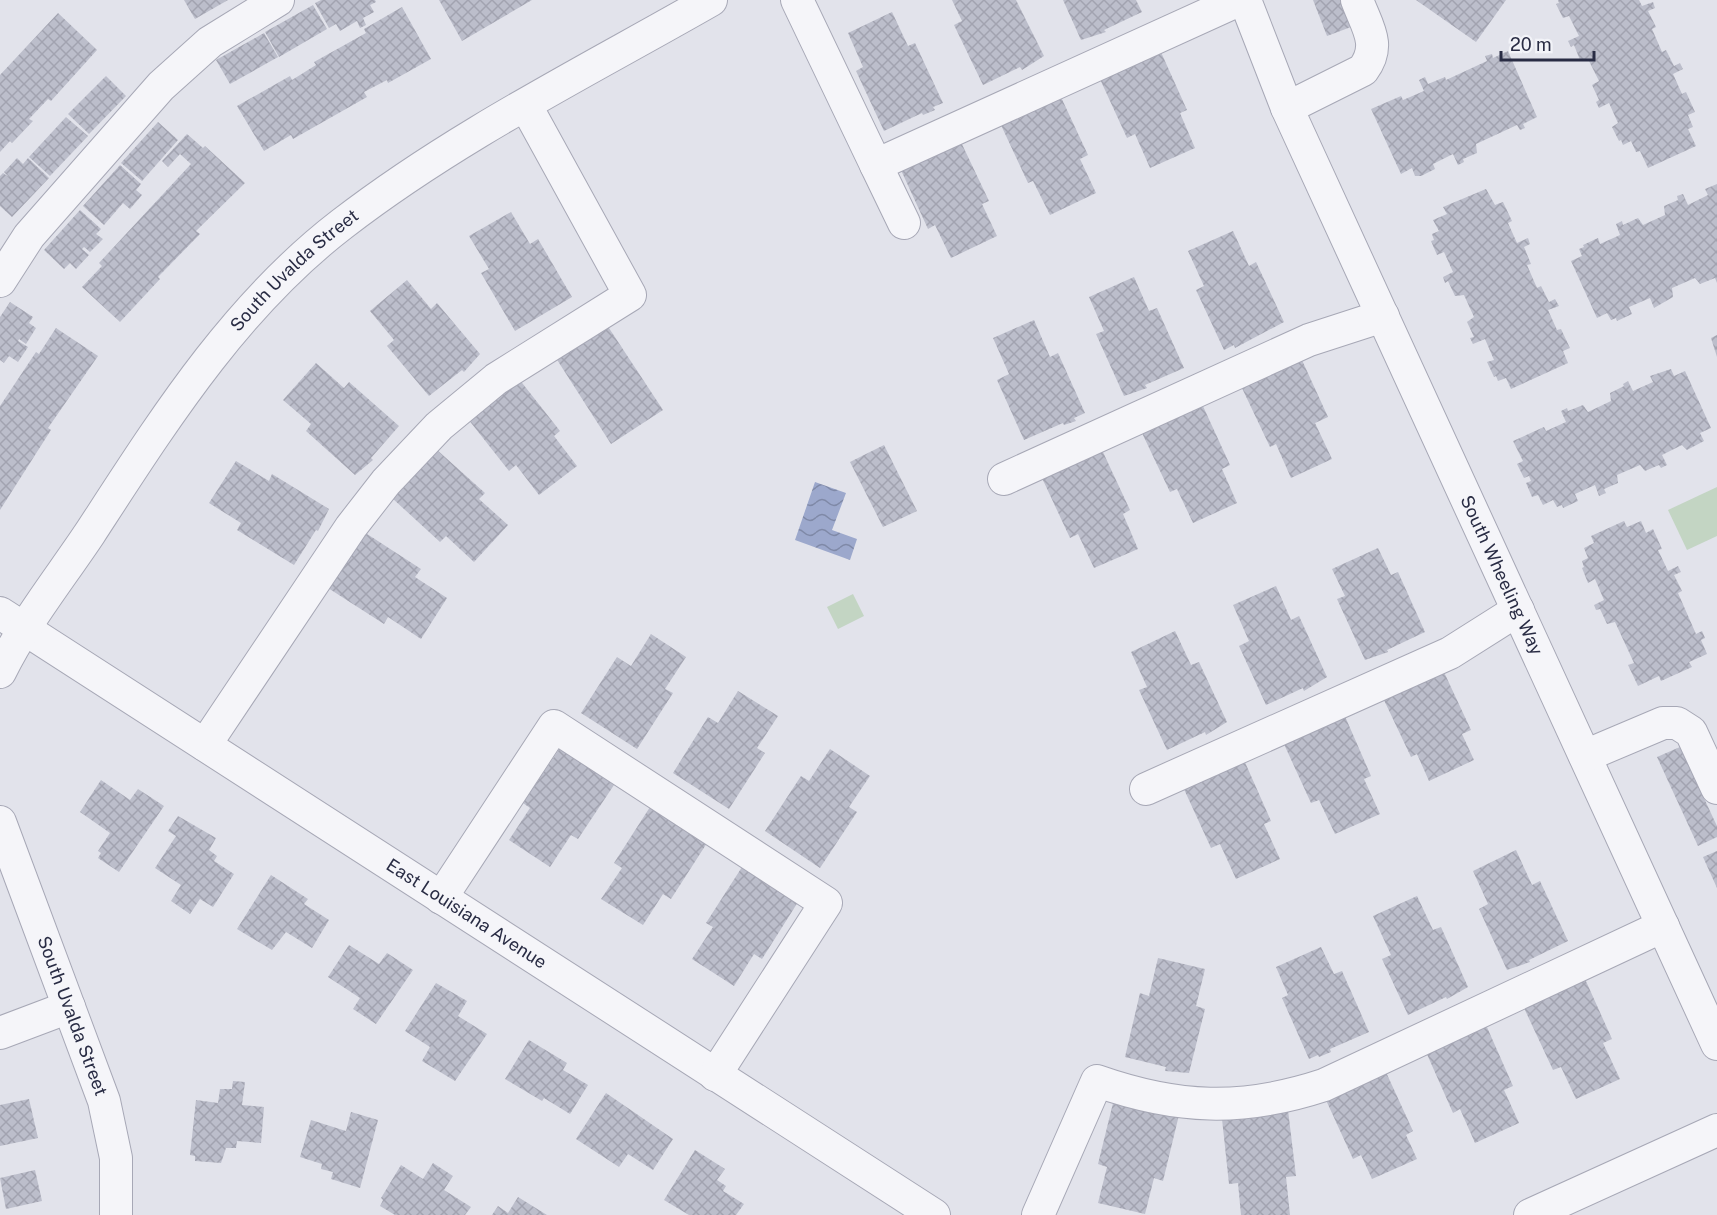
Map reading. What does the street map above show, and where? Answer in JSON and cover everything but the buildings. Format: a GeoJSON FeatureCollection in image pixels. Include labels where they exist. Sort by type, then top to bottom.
{"type":"FeatureCollection","features":[{"type":"Feature","properties":{"kind":"street"},"geometry":{"type":"LineString","coordinates":[[0,281],[29,236],[161,86],[210,42],[278,0]]}},
{"type":"Feature","properties":{"kind":"street","name":"South Uvalda Street"},"geometry":{"type":"LineString","coordinates":[[0,672],[13,622],[191,380],[262,297],[340,225],[442,155],[711,0]]}},
{"type":"Feature","properties":{"kind":"street"},"geometry":{"type":"LineString","coordinates":[[797,0],[904,223]]}},
{"type":"Feature","properties":{"kind":"street"},"geometry":{"type":"LineString","coordinates":[[876,165],[1239,0]]}},
{"type":"Feature","properties":{"kind":"street","name":"South Wheeling Way"},"geometry":{"type":"LineString","coordinates":[[1245,0],[1287,108],[1717,1044]]}},
{"type":"Feature","properties":{"kind":"street"},"geometry":{"type":"LineString","coordinates":[[1287,108],[1364,70],[1372,59],[1374,48],[1357,0]]}},
{"type":"Feature","properties":{"kind":"street"},"geometry":{"type":"LineString","coordinates":[[205,746],[351,527],[386,482],[439,426],[496,379],[630,295],[526,106]]}},
{"type":"Feature","properties":{"kind":"street"},"geometry":{"type":"LineString","coordinates":[[1004,479],[1309,340],[1383,316]]}},
{"type":"Feature","properties":{"kind":"street"},"geometry":{"type":"LineString","coordinates":[[1146,789],[1450,652],[1518,610]]}},
{"type":"Feature","properties":{"kind":"street","name":"East Louisiana Avenue"},"geometry":{"type":"LineString","coordinates":[[13,622],[934,1215]]}},
{"type":"Feature","properties":{"kind":"street"},"geometry":{"type":"LineString","coordinates":[[1585,756],[1663,723],[1677,723],[1691,732],[1717,788]]}},
{"type":"Feature","properties":{"kind":"street"},"geometry":{"type":"LineString","coordinates":[[441,898],[554,726],[564,732],[826,903],[714,1075]]}},
{"type":"Feature","properties":{"kind":"street","name":"South Uvalda Street"},"geometry":{"type":"LineString","coordinates":[[0,822],[104,1101],[116,1158],[116,1215]]}},
{"type":"Feature","properties":{"kind":"street"},"geometry":{"type":"LineString","coordinates":[[1038,1215],[1097,1081],[1137,1095],[1184,1104],[1235,1105],[1289,1097],[1324,1085],[1663,926]]}},
{"type":"Feature","properties":{"kind":"street"},"geometry":{"type":"LineString","coordinates":[[0,1033],[69,1007]]}},
{"type":"Feature","properties":{"kind":"street"},"geometry":{"type":"LineString","coordinates":[[1530,1215],[1717,1130]]}},
{"type":"Feature","properties":{"kind":"green space"},"geometry":{"type":"Polygon","coordinates":[[[1717,487],[1717,536],[1687,550],[1668,510],[1717,487]]]}},
{"type":"Feature","properties":{"kind":"green space"},"geometry":{"type":"Polygon","coordinates":[[[853,594],[864,616],[838,629],[827,607],[853,594]]]}},
{"type":"Feature","properties":{"kind":"water"},"geometry":{"type":"Polygon","coordinates":[[[815,482],[846,493],[832,530],[857,539],[850,560],[795,540],[815,482]]]}}]}
